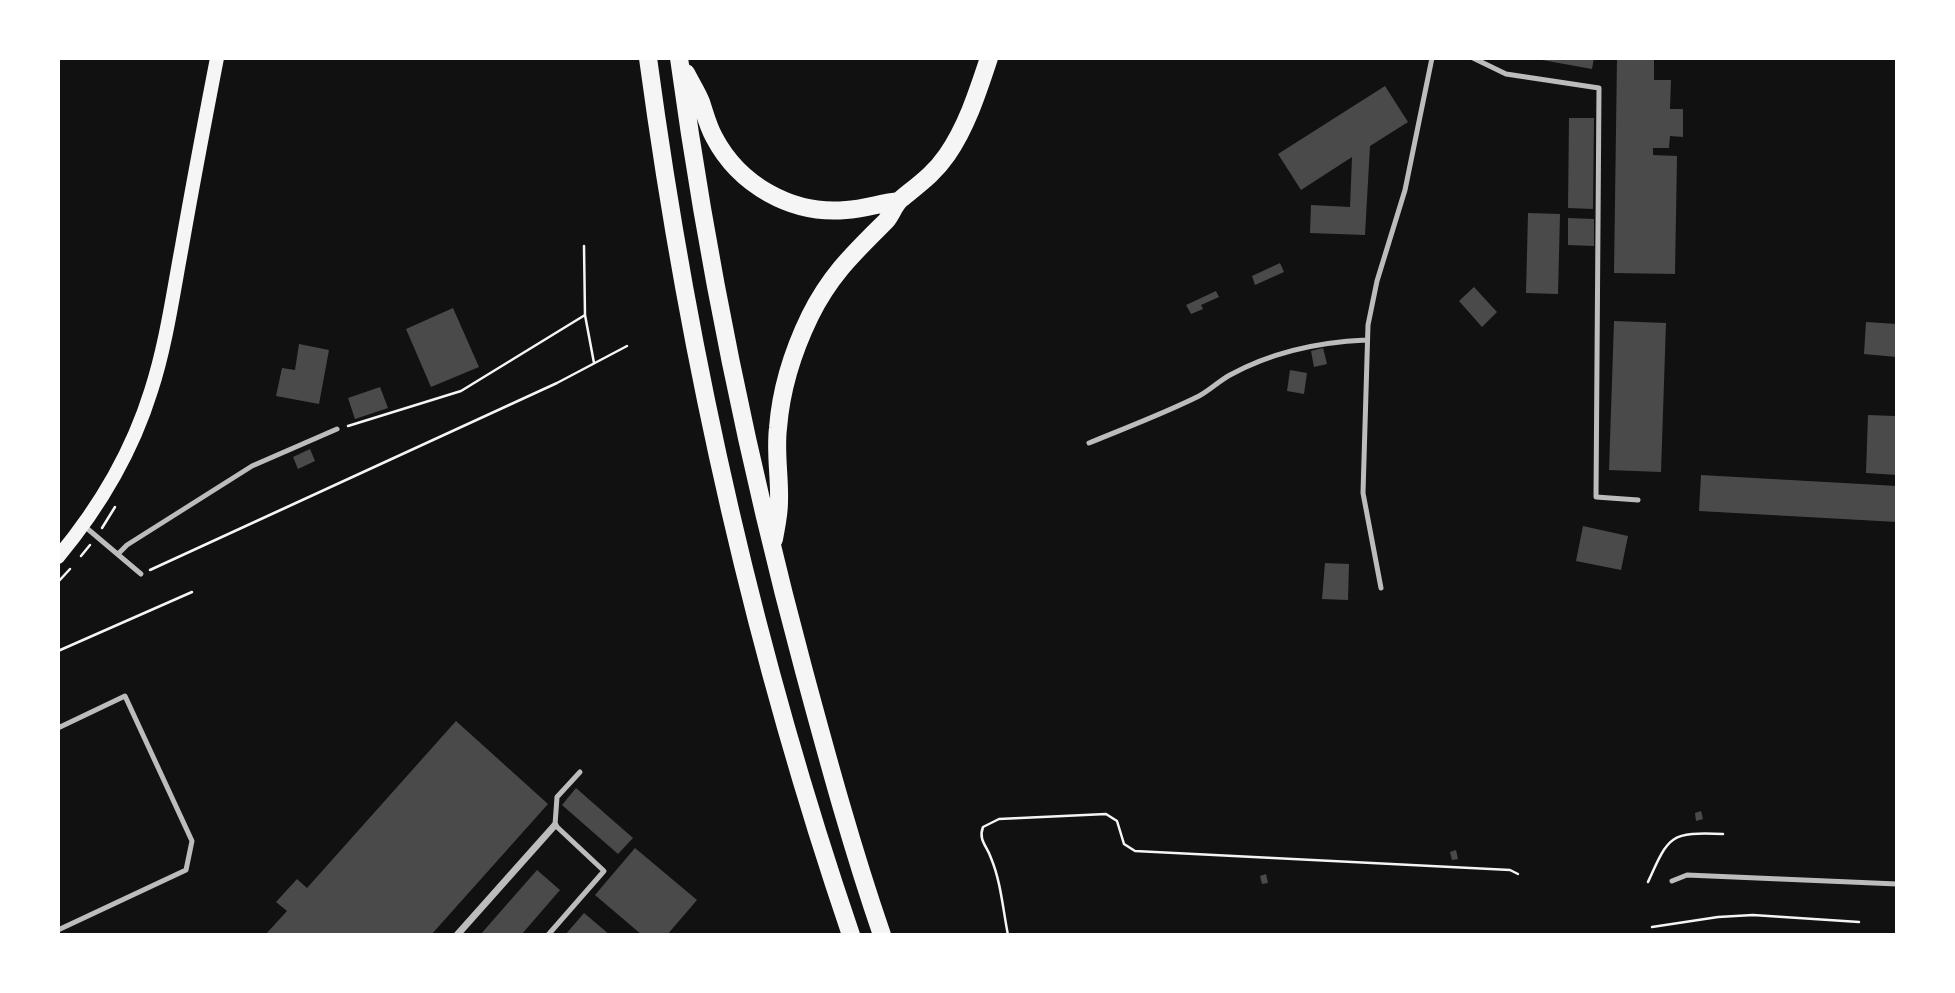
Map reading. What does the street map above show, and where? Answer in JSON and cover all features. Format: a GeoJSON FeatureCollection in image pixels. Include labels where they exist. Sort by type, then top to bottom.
{"type":"FeatureCollection","features":[{"type":"Feature","properties":{"kind":"highway"},"geometry":{"type":"LineString","coordinates":[[648,58],[683,281],[733,517],[757,620],[794,755],[851,935]]}},
{"type":"Feature","properties":{"kind":"highway"},"geometry":{"type":"LineString","coordinates":[[773,550],[779,503],[778,429],[785,382],[806,325],[824,291],[856,248],[888,219],[899,201],[928,178],[956,141],[989,58]]}},
{"type":"Feature","properties":{"kind":"highway"},"geometry":{"type":"LineString","coordinates":[[679,60],[701,100],[713,136],[723,152],[740,172],[760,188],[792,204],[828,211],[899,201]]}},
{"type":"Feature","properties":{"kind":"highway"},"geometry":{"type":"LineString","coordinates":[[679,60],[708,241],[740,405],[773,550],[824,746],[882,935]]}},
{"type":"Feature","properties":{"kind":"main road"},"geometry":{"type":"LineString","coordinates":[[58,557],[83,525],[122,459],[145,410],[156,377],[217,58]]}},
{"type":"Feature","properties":{"kind":"street"},"geometry":{"type":"LineString","coordinates":[[457,935],[555,825]]}},
{"type":"Feature","properties":{"kind":"lane"},"geometry":{"type":"LineString","coordinates":[[1381,588],[1363,493],[1366,340],[1377,281],[1405,190],[1432,58]]}},
{"type":"Feature","properties":{"kind":"lane"},"geometry":{"type":"LineString","coordinates":[[1473,58],[1506,74],[1599,88],[1596,497],[1638,500]]}},
{"type":"Feature","properties":{"kind":"lane"},"geometry":{"type":"LineString","coordinates":[[1089,443],[1200,395],[1230,375],[1261,361],[1302,348],[1366,340]]}},
{"type":"Feature","properties":{"kind":"lane"},"geometry":{"type":"LineString","coordinates":[[119,553],[127,545],[252,466],[337,429]]}},
{"type":"Feature","properties":{"kind":"lane"},"geometry":{"type":"LineString","coordinates":[[83,525],[141,574]]}},
{"type":"Feature","properties":{"kind":"lane"},"geometry":{"type":"LineString","coordinates":[[58,728],[125,696],[192,841],[186,870],[58,930]]}},
{"type":"Feature","properties":{"kind":"lane"},"geometry":{"type":"LineString","coordinates":[[548,935],[604,871],[555,825],[557,797],[580,772]]}},
{"type":"Feature","properties":{"kind":"lane"},"geometry":{"type":"LineString","coordinates":[[1672,881],[1687,875],[1897,884]]}},
{"type":"Feature","properties":{"kind":"path"},"geometry":{"type":"LineString","coordinates":[[584,246],[585,314],[594,363]]}},
{"type":"Feature","properties":{"kind":"path"},"geometry":{"type":"LineString","coordinates":[[337,429],[461,391],[585,314]]}},
{"type":"Feature","properties":{"kind":"path"},"geometry":{"type":"LineString","coordinates":[[141,574],[557,383],[627,346]]}},
{"type":"Feature","properties":{"kind":"path"},"geometry":{"type":"LineString","coordinates":[[58,651],[192,592]]}},
{"type":"Feature","properties":{"kind":"path"},"geometry":{"type":"LineString","coordinates":[[1008,935],[994,867],[981,839],[983,827],[999,819],[1106,814],[1117,821],[1124,844],[1135,851],[1510,870],[1518,874]]}},
{"type":"Feature","properties":{"kind":"path"},"geometry":{"type":"LineString","coordinates":[[1648,882],[1662,849],[1671,840],[1691,833],[1723,834]]}},
{"type":"Feature","properties":{"kind":"path"},"geometry":{"type":"LineString","coordinates":[[1652,927],[1718,917],[1753,915],[1859,922]]}},
{"type":"Feature","properties":{"kind":"building"},"geometry":{"type":"Polygon","coordinates":[[[1531,58],[1594,58],[1592,69],[1531,58]]]}},
{"type":"Feature","properties":{"kind":"building"},"geometry":{"type":"Polygon","coordinates":[[[1617,58],[1654,58],[1654,80],[1671,80],[1670,109],[1683,109],[1683,137],[1670,136],[1669,148],[1653,148],[1653,155],[1677,156],[1675,274],[1614,273],[1617,58]]]}},
{"type":"Feature","properties":{"kind":"building"},"geometry":{"type":"Polygon","coordinates":[[[1385,86],[1408,122],[1370,146],[1365,235],[1310,233],[1311,205],[1350,207],[1352,157],[1301,190],[1278,154],[1385,86]]]}},
{"type":"Feature","properties":{"kind":"building"},"geometry":{"type":"Polygon","coordinates":[[[1569,118],[1594,118],[1593,209],[1568,208],[1569,118]]]}},
{"type":"Feature","properties":{"kind":"building"},"geometry":{"type":"Polygon","coordinates":[[[1528,213],[1560,214],[1558,294],[1526,293],[1528,213]]]}},
{"type":"Feature","properties":{"kind":"building"},"geometry":{"type":"Polygon","coordinates":[[[1568,218],[1594,219],[1594,246],[1568,245],[1568,218]]]}},
{"type":"Feature","properties":{"kind":"building"},"geometry":{"type":"Polygon","coordinates":[[[1280,263],[1284,272],[1255,285],[1252,276],[1280,263]]]}},
{"type":"Feature","properties":{"kind":"building"},"geometry":{"type":"Polygon","coordinates":[[[1474,287],[1497,312],[1482,327],[1459,301],[1474,287]]]}},
{"type":"Feature","properties":{"kind":"building"},"geometry":{"type":"Polygon","coordinates":[[[1216,291],[1219,297],[1201,305],[1203,309],[1191,314],[1186,305],[1216,291]]]}},
{"type":"Feature","properties":{"kind":"building"},"geometry":{"type":"Polygon","coordinates":[[[453,308],[479,367],[431,387],[406,329],[453,308]]]}},
{"type":"Feature","properties":{"kind":"building"},"geometry":{"type":"Polygon","coordinates":[[[1614,321],[1666,323],[1661,472],[1609,470],[1614,321]]]}},
{"type":"Feature","properties":{"kind":"building"},"geometry":{"type":"Polygon","coordinates":[[[1866,322],[1897,324],[1897,357],[1864,354],[1866,322]]]}},
{"type":"Feature","properties":{"kind":"building"},"geometry":{"type":"Polygon","coordinates":[[[299,344],[329,350],[319,404],[276,396],[282,368],[295,370],[299,344]]]}},
{"type":"Feature","properties":{"kind":"building"},"geometry":{"type":"Polygon","coordinates":[[[1323,348],[1327,364],[1314,367],[1311,351],[1323,348]]]}},
{"type":"Feature","properties":{"kind":"building"},"geometry":{"type":"Polygon","coordinates":[[[1290,370],[1307,373],[1304,394],[1287,391],[1290,370]]]}},
{"type":"Feature","properties":{"kind":"building"},"geometry":{"type":"Polygon","coordinates":[[[380,387],[388,408],[355,419],[348,398],[380,387]]]}},
{"type":"Feature","properties":{"kind":"building"},"geometry":{"type":"Polygon","coordinates":[[[1868,415],[1895,416],[1897,475],[1866,473],[1868,415]]]}},
{"type":"Feature","properties":{"kind":"building"},"geometry":{"type":"Polygon","coordinates":[[[310,449],[315,461],[298,469],[293,457],[310,449]]]}},
{"type":"Feature","properties":{"kind":"building"},"geometry":{"type":"Polygon","coordinates":[[[1701,475],[1897,486],[1897,522],[1699,511],[1701,475]]]}},
{"type":"Feature","properties":{"kind":"building"},"geometry":{"type":"Polygon","coordinates":[[[1583,526],[1628,536],[1621,570],[1576,561],[1583,526]]]}},
{"type":"Feature","properties":{"kind":"building"},"geometry":{"type":"Polygon","coordinates":[[[1325,563],[1349,564],[1348,600],[1322,599],[1325,563]]]}},
{"type":"Feature","properties":{"kind":"building"},"geometry":{"type":"Polygon","coordinates":[[[456,721],[548,804],[431,935],[265,935],[287,911],[276,902],[297,879],[307,888],[456,721]]]}},
{"type":"Feature","properties":{"kind":"building"},"geometry":{"type":"Polygon","coordinates":[[[576,788],[633,838],[618,854],[562,805],[576,788]]]}},
{"type":"Feature","properties":{"kind":"building"},"geometry":{"type":"Polygon","coordinates":[[[1701,811],[1703,819],[1696,821],[1695,813],[1701,811]]]}},
{"type":"Feature","properties":{"kind":"building"},"geometry":{"type":"Polygon","coordinates":[[[635,848],[697,900],[667,935],[642,935],[595,895],[635,848]]]}},
{"type":"Feature","properties":{"kind":"building"},"geometry":{"type":"Polygon","coordinates":[[[1456,850],[1458,859],[1452,860],[1450,852],[1456,850]]]}},
{"type":"Feature","properties":{"kind":"building"},"geometry":{"type":"Polygon","coordinates":[[[537,870],[560,890],[521,935],[480,935],[537,870]]]}},
{"type":"Feature","properties":{"kind":"building"},"geometry":{"type":"Polygon","coordinates":[[[1266,874],[1268,883],[1262,884],[1260,876],[1266,874]]]}},
{"type":"Feature","properties":{"kind":"building"},"geometry":{"type":"Polygon","coordinates":[[[584,913],[610,935],[565,935],[584,913]]]}}]}
